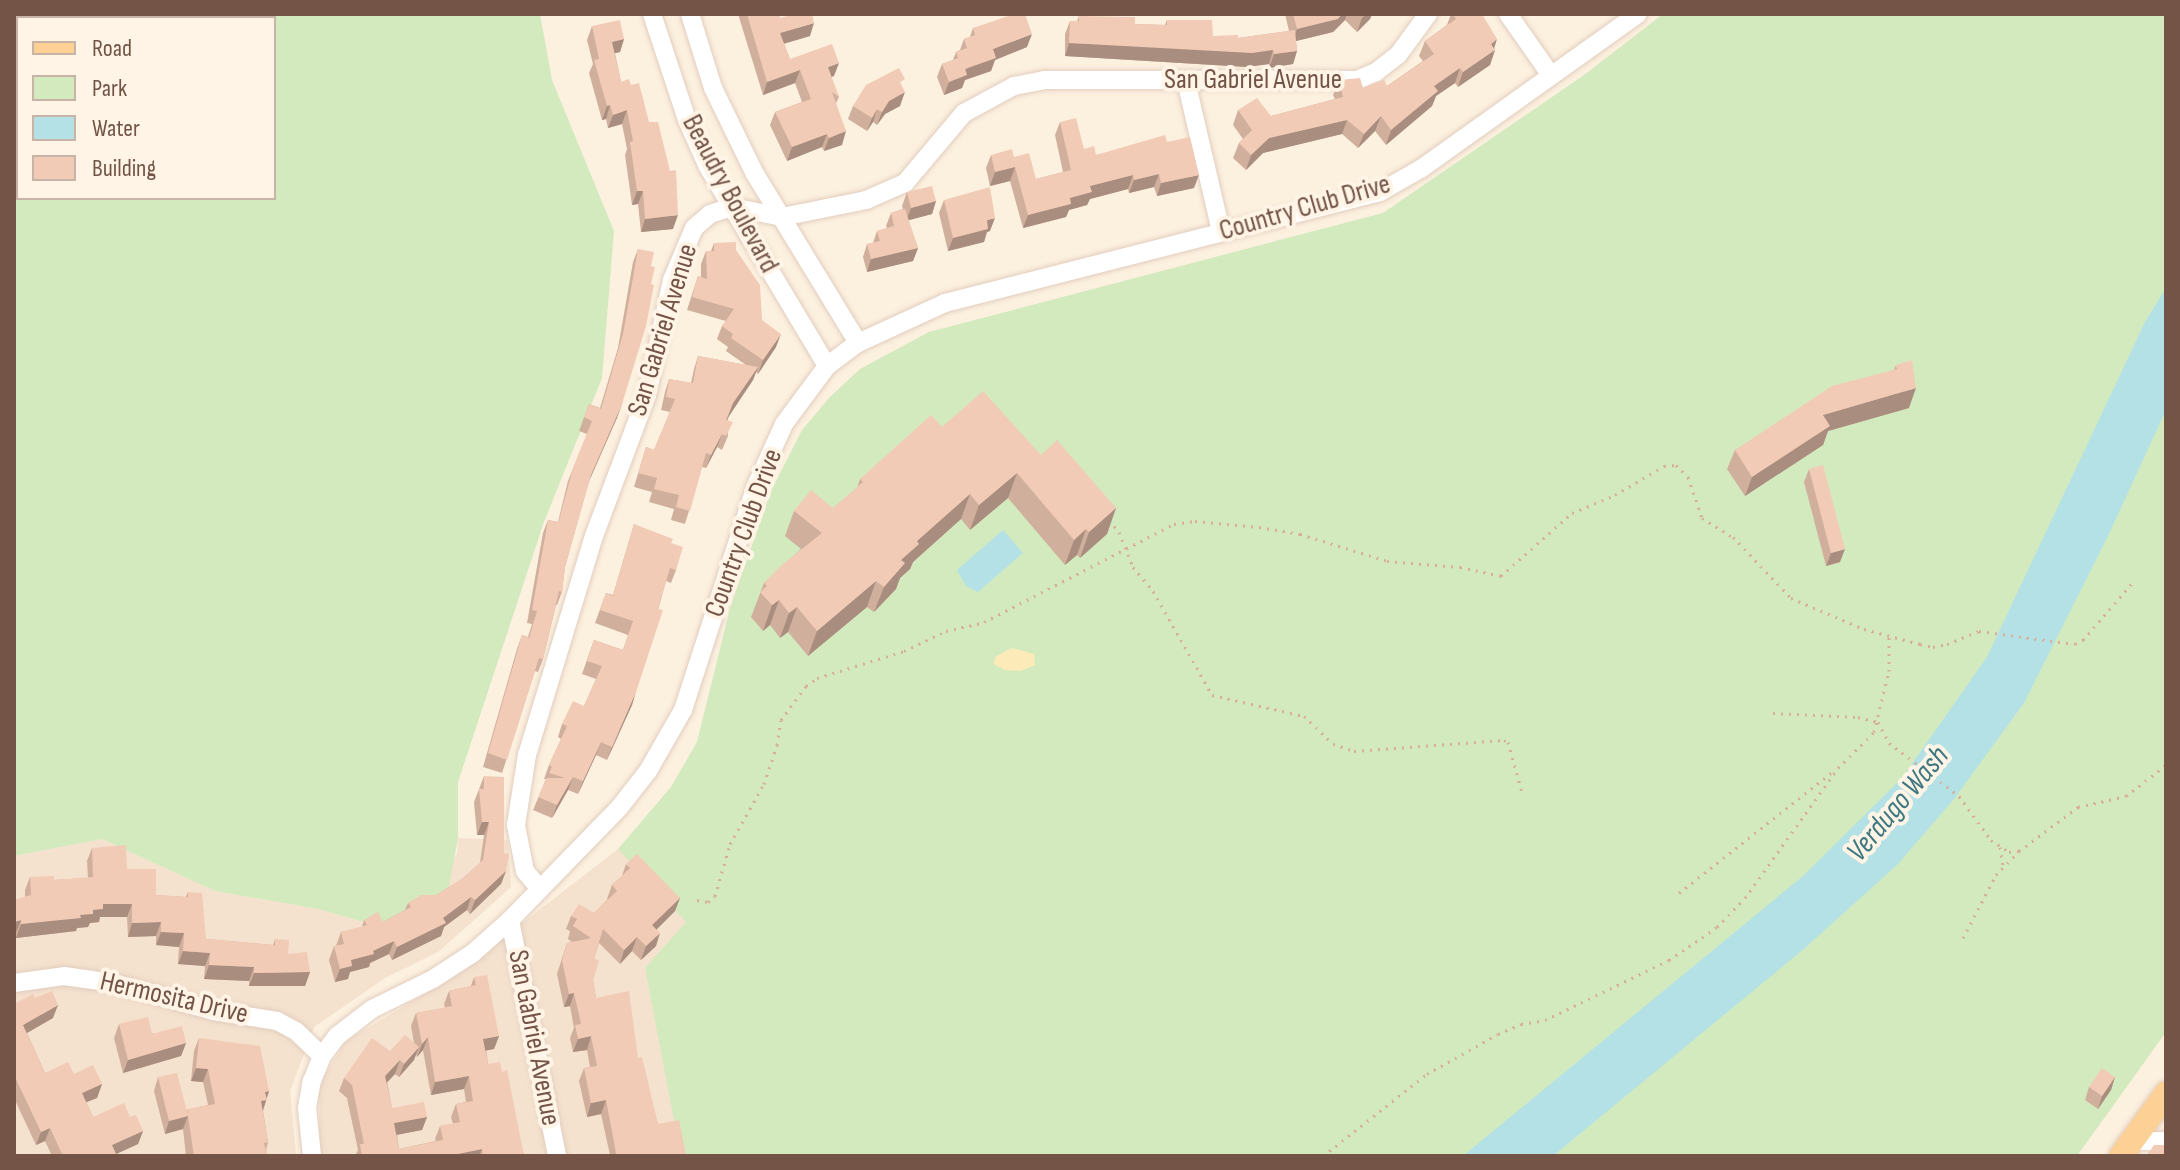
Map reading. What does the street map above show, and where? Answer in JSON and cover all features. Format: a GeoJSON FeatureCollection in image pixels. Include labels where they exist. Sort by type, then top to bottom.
{"type":"FeatureCollection","features":[{"type":"Feature","properties":{"kind":"main road"},"geometry":{"type":"LineString","coordinates":[[2123,1151],[2166,1094]]}},
{"type":"Feature","properties":{"kind":"street","name":"Beaudry Boulevard"},"geometry":{"type":"LineString","coordinates":[[652,14],[687,120],[708,167],[827,366]]}},
{"type":"Feature","properties":{"kind":"street","name":"Beaudry Boulevard"},"geometry":{"type":"LineString","coordinates":[[690,14],[713,88],[755,174],[858,343]]}},
{"type":"Feature","properties":{"kind":"street","name":"San Gabriel Avenue"},"geometry":{"type":"LineString","coordinates":[[540,889],[525,871],[516,825],[531,741],[594,536],[647,395],[682,249],[694,228],[710,214],[732,207],[782,217],[866,200],[905,183],[964,113],[1014,86],[1044,80],[1357,80],[1376,72],[1398,55],[1428,14]]}},
{"type":"Feature","properties":{"kind":"street"},"geometry":{"type":"LineString","coordinates":[[1508,14],[1550,74]]}},
{"type":"Feature","properties":{"kind":"street","name":"Country Club Drive"},"geometry":{"type":"LineString","coordinates":[[312,1156],[307,1108],[322,1056],[355,1019],[433,979],[473,953],[510,920],[619,808],[648,771],[683,710],[755,488],[784,424],[827,366],[858,343],[945,303],[1380,192],[1422,168],[1638,14]]}},
{"type":"Feature","properties":{"kind":"street"},"geometry":{"type":"LineString","coordinates":[[1186,81],[1221,232]]}},
{"type":"Feature","properties":{"kind":"street","name":"San Gabriel Avenue"},"geometry":{"type":"LineString","coordinates":[[510,920],[557,1156]]}},
{"type":"Feature","properties":{"kind":"street","name":"Hermosita Drive"},"geometry":{"type":"LineString","coordinates":[[14,983],[64,976],[89,979],[214,1011],[277,1021],[296,1031],[322,1056]]}},
{"type":"Feature","properties":{"kind":"street"},"geometry":{"type":"LineString","coordinates":[[2123,1151],[2166,1141]]}},
{"type":"Feature","properties":{"kind":"path"},"geometry":{"type":"LineString","coordinates":[[697,900],[708,902],[715,896],[730,844],[764,784],[777,745],[781,720],[806,686],[829,674],[904,651],[946,631],[984,622],[1174,524],[1230,523],[1300,534],[1387,561],[1460,567],[1501,576],[1572,513],[1615,495],[1664,466],[1676,465],[1688,477],[1702,518],[1740,543],[1791,598],[1864,629],[1933,647],[1979,631],[2075,644],[2083,640],[2134,581]]}},
{"type":"Feature","properties":{"kind":"path"},"geometry":{"type":"LineString","coordinates":[[1101,510],[1119,532],[1124,548],[1180,635],[1212,695],[1304,716],[1333,744],[1354,751],[1504,740],[1508,742],[1522,792]]}},
{"type":"Feature","properties":{"kind":"path"},"geometry":{"type":"LineString","coordinates":[[1679,893],[1838,768],[1874,732],[1889,671],[1889,635]]}},
{"type":"Feature","properties":{"kind":"path"},"geometry":{"type":"LineString","coordinates":[[1773,713],[1858,717],[1878,722],[1889,743],[1959,796],[2000,847],[2003,868]]}},
{"type":"Feature","properties":{"kind":"path"},"geometry":{"type":"LineString","coordinates":[[1963,938],[2003,868],[2019,851],[2067,813],[2085,805],[2126,796],[2166,765]]}},
{"type":"Feature","properties":{"kind":"path"},"geometry":{"type":"LineString","coordinates":[[1323,1156],[1427,1074],[1498,1034],[1521,1024],[1545,1020],[1693,946],[1745,898],[1838,768]]}},
{"type":"Feature","properties":{"kind":"path"},"geometry":{"type":"LineString","coordinates":[[2000,847],[2019,851]]}},
{"type":"Feature","properties":{"kind":"shaded area"},"geometry":{"type":"Polygon","coordinates":[[[458,838],[508,840],[511,887],[438,952],[385,978],[314,1027],[290,1091],[296,1156],[14,1156],[14,856],[102,839],[215,891],[318,909],[399,932],[457,854],[458,838]]]}},
{"type":"Feature","properties":{"kind":"shaded area"},"geometry":{"type":"Polygon","coordinates":[[[618,849],[687,922],[645,968],[685,1156],[320,1156],[319,1085],[346,1041],[453,977],[618,849]]]}},
{"type":"Feature","properties":{"kind":"green space"},"geometry":{"type":"Polygon","coordinates":[[[14,14],[540,14],[552,80],[614,231],[602,378],[544,522],[458,782],[458,838],[446,902],[403,933],[318,909],[215,891],[102,839],[14,856],[14,14]]]}},
{"type":"Feature","properties":{"kind":"green space"},"geometry":{"type":"Polygon","coordinates":[[[1663,14],[2166,14],[2166,1032],[2077,1156],[685,1156],[676,1131],[645,968],[686,922],[618,849],[671,787],[697,742],[730,608],[771,491],[802,430],[830,397],[860,369],[929,332],[1383,213],[1584,75],[1663,14]]]}},
{"type":"Feature","properties":{"kind":"sand"},"geometry":{"type":"Polygon","coordinates":[[[1012,648],[1034,654],[1035,665],[1021,671],[1004,670],[994,664],[995,657],[1012,648]]]}},
{"type":"Feature","properties":{"kind":"water","name":"Verdugo Wash"},"geometry":{"type":"Polygon","coordinates":[[[2166,288],[2166,410],[2108,536],[2024,703],[1954,799],[1898,864],[1805,948],[1553,1156],[1463,1156],[1803,876],[1902,778],[1987,657],[2145,322],[2166,288]]]}},
{"type":"Feature","properties":{"kind":"water"},"geometry":{"type":"Polygon","coordinates":[[[1003,530],[1023,553],[978,592],[966,586],[957,570],[1003,530]]]}},
{"type":"Feature","properties":{"kind":"building"},"geometry":{"type":"Polygon","coordinates":[[[747,14],[779,14],[780,18],[812,14],[814,23],[780,33],[790,59],[832,44],[839,63],[828,67],[839,97],[832,92],[846,131],[829,138],[827,134],[792,147],[775,112],[811,99],[800,70],[767,82],[747,14]]]}},
{"type":"Feature","properties":{"kind":"building"},"geometry":{"type":"Polygon","coordinates":[[[1014,14],[1025,14],[1032,34],[993,49],[996,58],[965,69],[967,75],[949,82],[942,64],[958,58],[956,52],[967,48],[964,39],[975,35],[973,28],[1014,14]]]}},
{"type":"Feature","properties":{"kind":"building"},"geometry":{"type":"Polygon","coordinates":[[[1293,14],[1342,14],[1338,19],[1297,29],[1293,14]]]}},
{"type":"Feature","properties":{"kind":"building"},"geometry":{"type":"Polygon","coordinates":[[[1453,14],[1482,14],[1497,39],[1491,44],[1495,50],[1463,72],[1460,68],[1434,86],[1438,91],[1391,130],[1381,116],[1364,134],[1347,120],[1269,138],[1251,155],[1239,143],[1252,130],[1238,110],[1257,98],[1271,116],[1343,97],[1339,80],[1360,78],[1363,88],[1384,80],[1387,86],[1434,54],[1425,41],[1456,19],[1453,14]]]}},
{"type":"Feature","properties":{"kind":"building"},"geometry":{"type":"Polygon","coordinates":[[[1079,16],[1135,17],[1135,24],[1167,25],[1167,20],[1212,20],[1213,36],[1238,35],[1238,38],[1295,30],[1297,51],[1274,54],[1273,50],[1252,53],[1069,43],[1070,21],[1079,21],[1079,16]]]}},
{"type":"Feature","properties":{"kind":"building"},"geometry":{"type":"Polygon","coordinates":[[[620,20],[624,39],[612,42],[621,82],[629,79],[631,85],[639,83],[649,122],[658,122],[670,171],[676,170],[678,215],[645,219],[643,191],[637,191],[627,110],[613,115],[610,105],[607,106],[594,60],[599,59],[592,26],[620,20]]]}},
{"type":"Feature","properties":{"kind":"building"},"geometry":{"type":"Polygon","coordinates":[[[899,68],[905,79],[900,82],[905,92],[889,101],[882,112],[877,109],[872,118],[853,106],[866,85],[899,68]]]}},
{"type":"Feature","properties":{"kind":"building"},"geometry":{"type":"Polygon","coordinates":[[[1076,118],[1084,149],[1094,146],[1096,155],[1165,135],[1167,142],[1190,137],[1199,175],[1161,183],[1159,174],[1134,180],[1133,175],[1090,186],[1092,192],[1070,198],[1071,204],[1028,215],[1015,167],[995,172],[991,155],[1012,149],[1014,157],[1029,153],[1036,179],[1071,170],[1060,122],[1076,118]]]}},
{"type":"Feature","properties":{"kind":"building"},"geometry":{"type":"Polygon","coordinates":[[[932,186],[936,201],[911,208],[907,192],[932,186]]]}},
{"type":"Feature","properties":{"kind":"building"},"geometry":{"type":"Polygon","coordinates":[[[990,187],[995,218],[987,220],[988,229],[953,238],[944,200],[990,187]]]}},
{"type":"Feature","properties":{"kind":"building"},"geometry":{"type":"Polygon","coordinates":[[[905,209],[918,248],[871,259],[867,244],[880,241],[877,231],[894,226],[891,213],[905,209]]]}},
{"type":"Feature","properties":{"kind":"building"},"geometry":{"type":"Polygon","coordinates":[[[736,242],[736,250],[760,285],[762,320],[781,334],[763,360],[731,338],[733,334],[722,326],[734,309],[692,297],[698,276],[707,279],[706,251],[714,251],[714,243],[736,242]]]}},
{"type":"Feature","properties":{"kind":"building"},"geometry":{"type":"Polygon","coordinates":[[[638,249],[654,252],[651,284],[654,285],[646,326],[622,404],[591,475],[543,659],[539,658],[507,760],[488,753],[522,635],[529,638],[537,611],[532,610],[548,520],[559,520],[573,468],[592,421],[584,417],[589,404],[601,409],[623,334],[638,249]]]}},
{"type":"Feature","properties":{"kind":"building"},"geometry":{"type":"Polygon","coordinates":[[[698,356],[758,367],[733,403],[726,420],[733,422],[726,436],[722,434],[711,455],[706,453],[690,511],[676,507],[679,495],[654,489],[657,478],[638,473],[646,447],[654,450],[675,399],[666,397],[669,379],[693,383],[698,356]]]}},
{"type":"Feature","properties":{"kind":"building"},"geometry":{"type":"Polygon","coordinates":[[[1912,360],[1916,388],[1823,415],[1830,426],[1752,477],[1735,450],[1832,386],[1897,369],[1896,365],[1912,360]]]}},
{"type":"Feature","properties":{"kind":"building"},"geometry":{"type":"Polygon","coordinates":[[[983,391],[1041,455],[1057,440],[1116,508],[1089,532],[1086,529],[1074,540],[1017,473],[979,505],[970,494],[917,541],[919,544],[901,560],[905,563],[884,587],[876,581],[817,631],[797,607],[789,613],[779,600],[772,605],[760,592],[767,586],[764,583],[822,533],[794,511],[811,490],[833,508],[863,482],[860,479],[931,415],[942,427],[983,391]]]}},
{"type":"Feature","properties":{"kind":"building"},"geometry":{"type":"Polygon","coordinates":[[[1823,465],[1845,549],[1831,553],[1809,469],[1823,465]]]}},
{"type":"Feature","properties":{"kind":"building"},"geometry":{"type":"Polygon","coordinates":[[[634,524],[673,539],[671,543],[683,547],[676,570],[670,568],[658,609],[663,610],[636,692],[612,747],[601,742],[583,781],[573,777],[557,805],[538,797],[547,778],[565,778],[549,773],[552,767],[549,765],[567,726],[562,724],[573,701],[584,706],[602,666],[587,661],[594,640],[623,650],[633,621],[600,610],[606,593],[613,596],[634,524]]]}},
{"type":"Feature","properties":{"kind":"building"},"geometry":{"type":"Polygon","coordinates":[[[484,776],[504,777],[504,853],[509,854],[506,871],[475,900],[471,897],[443,918],[446,923],[397,947],[394,941],[373,951],[374,954],[351,960],[352,966],[340,969],[334,946],[344,944],[341,932],[367,925],[364,920],[378,912],[383,922],[411,907],[408,903],[421,895],[436,895],[462,879],[483,860],[489,822],[482,822],[479,789],[484,789],[484,776]]]}},
{"type":"Feature","properties":{"kind":"building"},"geometry":{"type":"Polygon","coordinates":[[[126,845],[127,869],[156,869],[156,895],[188,897],[188,892],[202,893],[206,939],[275,945],[275,939],[289,940],[288,954],[307,952],[310,972],[254,973],[254,967],[209,965],[210,953],[183,951],[184,933],[161,932],[161,922],[132,923],[132,904],[103,904],[103,909],[80,915],[81,918],[21,924],[21,920],[14,922],[14,900],[31,895],[30,877],[54,876],[54,880],[93,877],[92,848],[126,845]]]}},
{"type":"Feature","properties":{"kind":"building"},"geometry":{"type":"Polygon","coordinates":[[[637,854],[680,898],[652,925],[660,933],[646,946],[637,937],[624,950],[603,929],[594,958],[599,961],[593,980],[596,998],[629,991],[638,1058],[642,1057],[658,1124],[679,1120],[686,1155],[606,1156],[616,1154],[606,1100],[591,1103],[584,1068],[597,1066],[591,1036],[578,1039],[575,1025],[581,1024],[574,993],[569,994],[562,961],[567,943],[591,938],[573,926],[577,919],[571,916],[579,904],[594,913],[617,891],[612,885],[630,868],[626,864],[637,854]]]}},
{"type":"Feature","properties":{"kind":"building"},"geometry":{"type":"Polygon","coordinates":[[[487,975],[499,1036],[483,1039],[488,1064],[500,1062],[502,1072],[507,1070],[524,1156],[483,1156],[482,1149],[448,1156],[362,1156],[360,1144],[364,1144],[352,1085],[344,1078],[372,1038],[390,1051],[405,1035],[419,1047],[404,1064],[400,1060],[385,1076],[392,1108],[424,1102],[427,1117],[394,1123],[399,1149],[443,1140],[440,1126],[460,1122],[456,1104],[473,1101],[469,1076],[435,1082],[428,1037],[422,1044],[416,1013],[452,1006],[449,991],[476,985],[474,977],[487,975]]]}},
{"type":"Feature","properties":{"kind":"building"},"geometry":{"type":"Polygon","coordinates":[[[52,991],[58,1005],[23,1025],[45,1073],[68,1062],[74,1074],[93,1065],[102,1084],[82,1093],[93,1117],[124,1103],[130,1117],[136,1115],[143,1131],[112,1145],[117,1156],[63,1156],[50,1128],[41,1132],[14,1075],[14,1004],[33,994],[35,998],[52,991]]]}},
{"type":"Feature","properties":{"kind":"building"},"geometry":{"type":"Polygon","coordinates":[[[148,1017],[152,1034],[182,1026],[186,1043],[128,1060],[119,1024],[148,1017]]]}},
{"type":"Feature","properties":{"kind":"building"},"geometry":{"type":"Polygon","coordinates":[[[199,1038],[260,1046],[269,1091],[265,1092],[267,1100],[261,1101],[268,1142],[264,1143],[267,1156],[194,1156],[187,1109],[215,1104],[208,1069],[196,1068],[199,1038]]]}},
{"type":"Feature","properties":{"kind":"building"},"geometry":{"type":"Polygon","coordinates":[[[2102,1068],[2115,1077],[2102,1096],[2089,1087],[2102,1068]]]}},
{"type":"Feature","properties":{"kind":"building"},"geometry":{"type":"Polygon","coordinates":[[[177,1073],[188,1116],[169,1121],[158,1077],[177,1073]]]}},
{"type":"Feature","properties":{"kind":"building"},"geometry":{"type":"Polygon","coordinates":[[[2154,1145],[2165,1145],[2166,1156],[2146,1156],[2154,1145]]]}}]}
